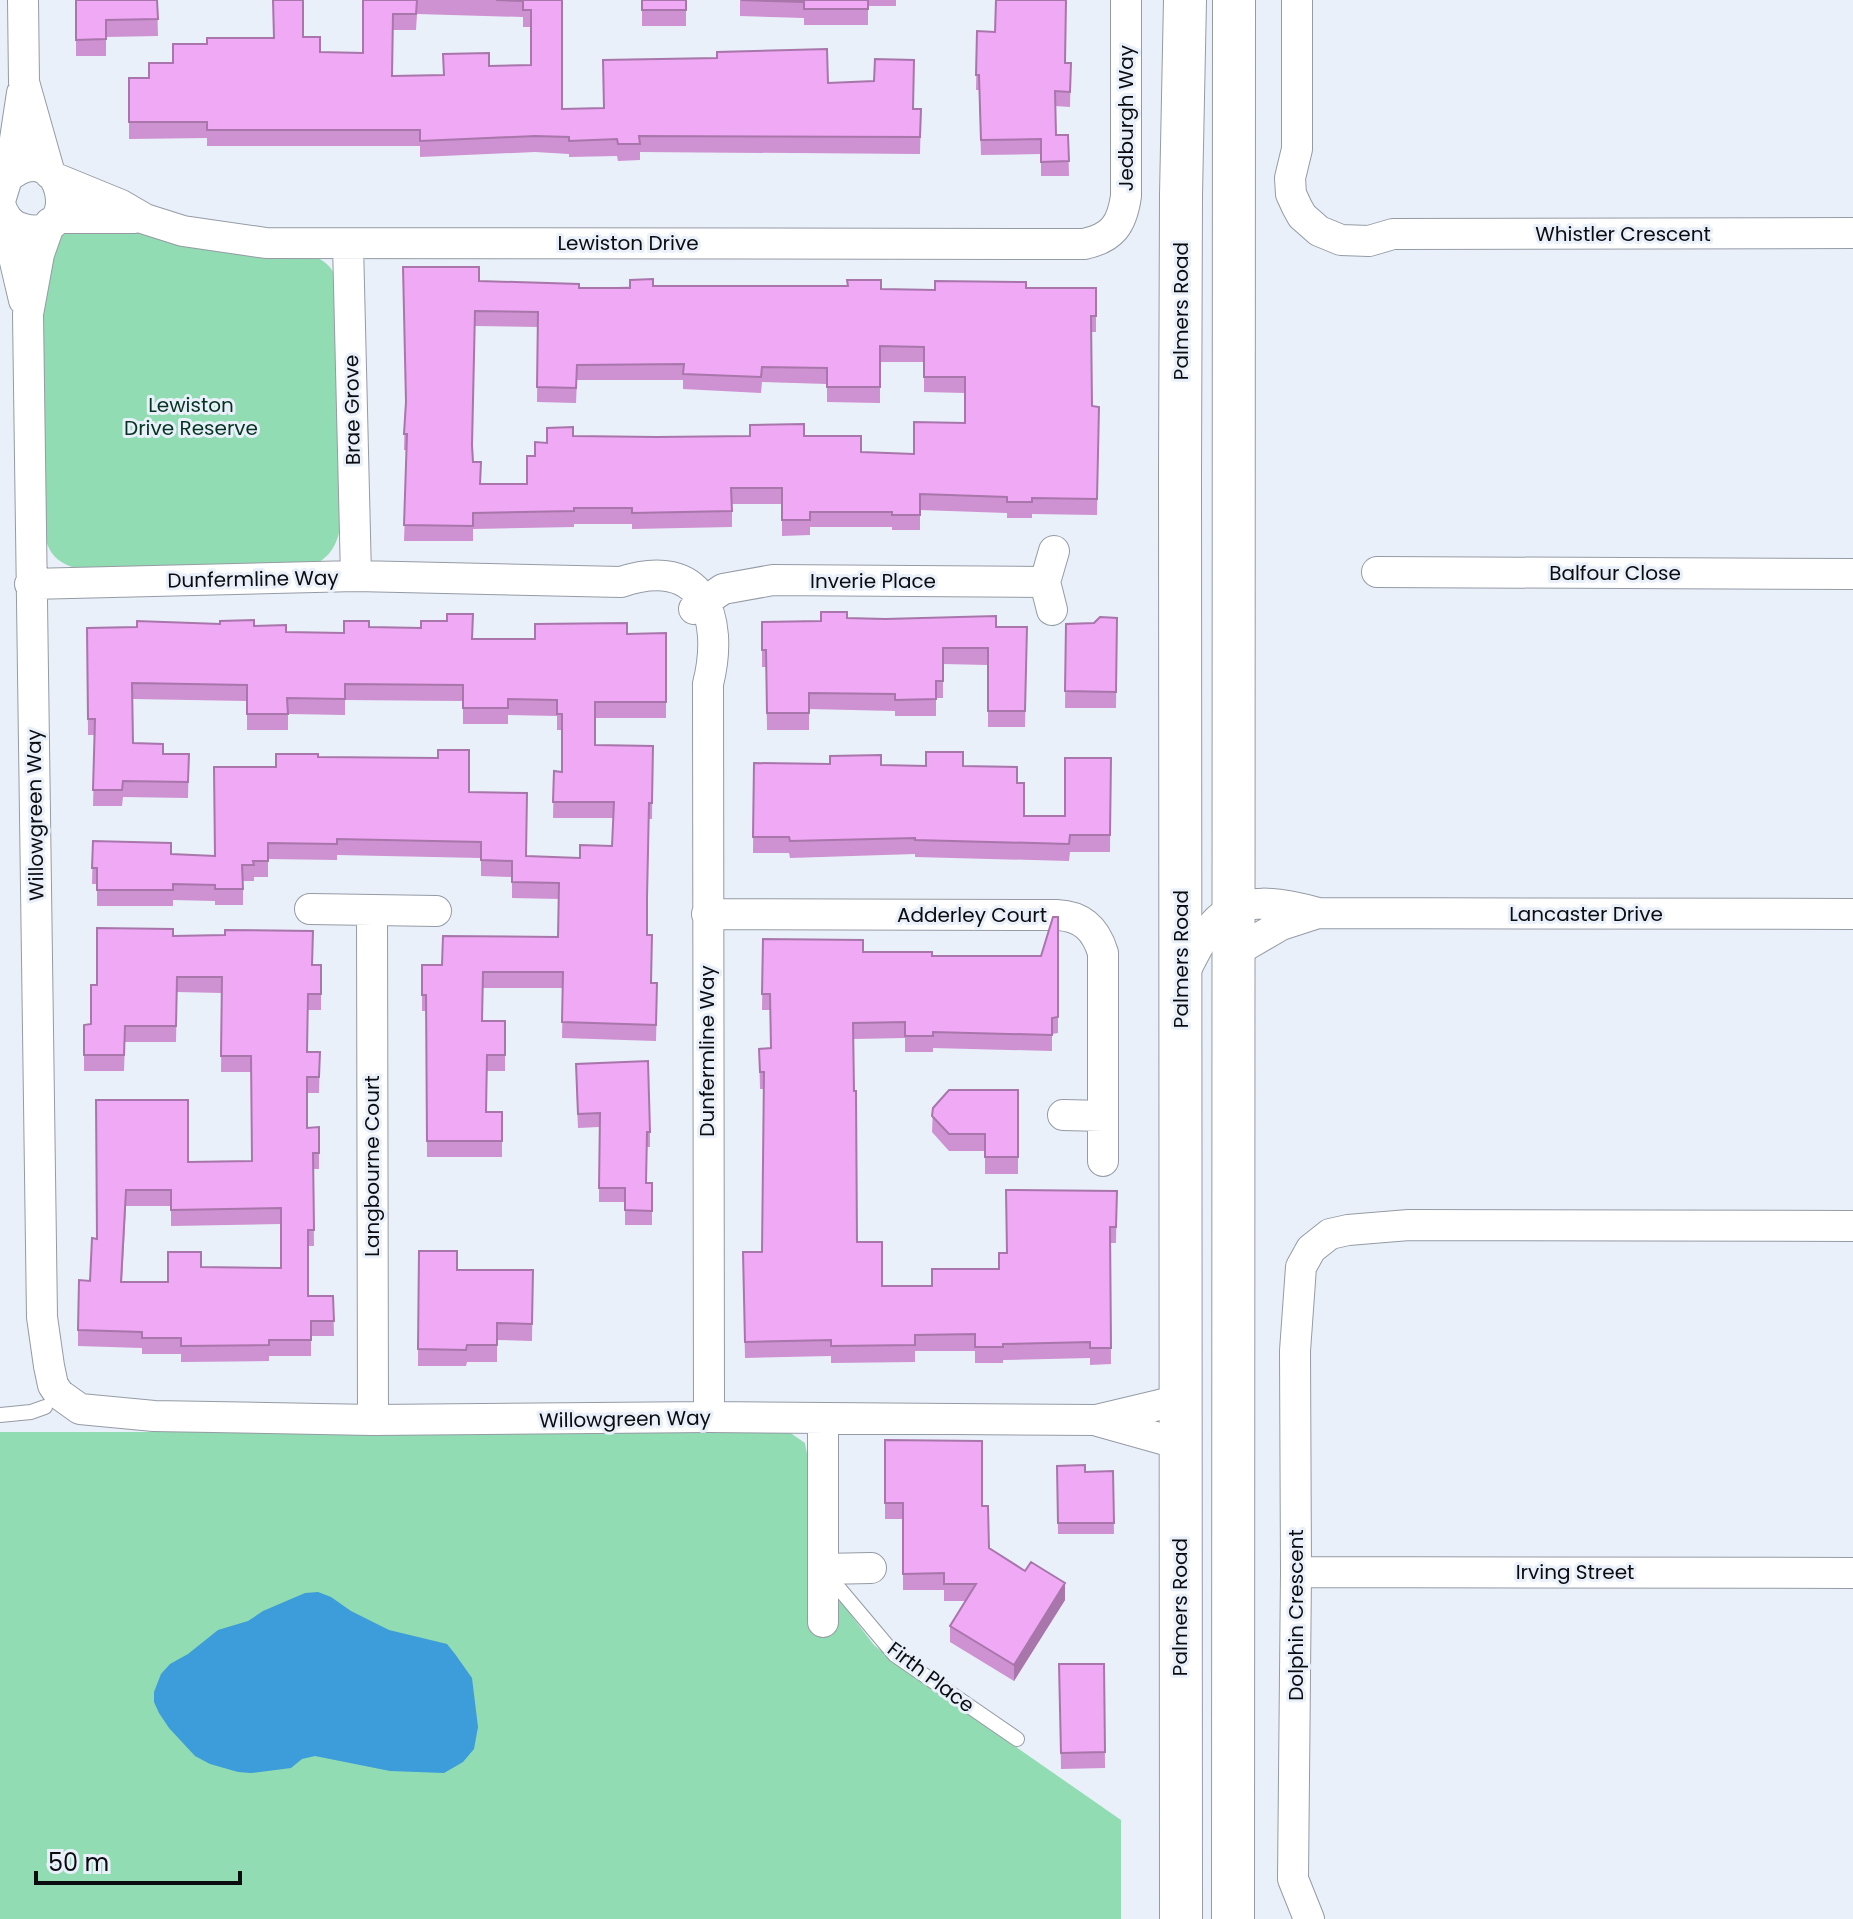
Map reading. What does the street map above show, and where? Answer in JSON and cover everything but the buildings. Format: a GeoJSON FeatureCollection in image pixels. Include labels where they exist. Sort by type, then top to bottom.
{"type":"FeatureCollection","features":[{"type":"Feature","properties":{"kind":"main road","name":"Palmers Road"},"geometry":{"type":"LineString","coordinates":[[1181,1919],[1181,226],[1185,0]]}},
{"type":"Feature","properties":{"kind":"main road"},"geometry":{"type":"LineString","coordinates":[[1233,1919],[1234,0]]}},
{"type":"Feature","properties":{"kind":"street","name":"Willowgreen Way"},"geometry":{"type":"LineString","coordinates":[[23,0],[24,82],[2,201],[28,314]]}},
{"type":"Feature","properties":{"kind":"street","name":"Jedburgh Way"},"geometry":{"type":"LineString","coordinates":[[1111,232],[1122,217],[1126,196],[1126,0]]}},
{"type":"Feature","properties":{"kind":"street","name":"Whistler Crescent"},"geometry":{"type":"LineString","coordinates":[[1297,0],[1297,149],[1315,211],[1338,223],[1364,225],[1393,234],[1853,233]]}},
{"type":"Feature","properties":{"kind":"street","name":"Willowgreen Way"},"geometry":{"type":"LineString","coordinates":[[24,82],[53,176]]}},
{"type":"Feature","properties":{"kind":"street"},"geometry":{"type":"LineString","coordinates":[[27,168],[40,169],[53,176],[62,196],[61,209],[53,221],[42,228],[25,229],[13,224],[2,201],[14,173],[27,168]]}},
{"type":"Feature","properties":{"kind":"street","name":"Lewiston Drive"},"geometry":{"type":"LineString","coordinates":[[53,176],[121,205],[145,219],[183,231],[240,241],[348,244],[1067,244],[1093,242],[1111,232]]}},
{"type":"Feature","properties":{"kind":"street","name":"Lewiston Drive"},"geometry":{"type":"LineString","coordinates":[[53,221],[145,219]]}},
{"type":"Feature","properties":{"kind":"street","name":"Willowgreen Way"},"geometry":{"type":"LineString","coordinates":[[53,221],[39,254],[28,314],[42,1317],[53,1385],[52,1400],[80,1409],[154,1416],[373,1420],[709,1417],[1096,1420],[1180,1400]]}},
{"type":"Feature","properties":{"kind":"street","name":"Brae Grove"},"geometry":{"type":"LineString","coordinates":[[348,244],[356,576]]}},
{"type":"Feature","properties":{"kind":"street","name":"Inverie Place"},"geometry":{"type":"LineString","coordinates":[[700,604],[723,589],[773,580],[1049,596],[1054,551]]}},
{"type":"Feature","properties":{"kind":"street","name":"Balfour Close"},"geometry":{"type":"LineString","coordinates":[[1377,572],[1853,574]]}},
{"type":"Feature","properties":{"kind":"street","name":"Dunfermline Way"},"geometry":{"type":"LineString","coordinates":[[30,584],[356,576],[621,582],[635,589],[672,593],[700,604],[715,640],[708,684],[709,1417]]}},
{"type":"Feature","properties":{"kind":"street","name":"Lancaster Drive"},"geometry":{"type":"LineString","coordinates":[[1233,911],[1281,903],[1318,913],[1853,914]]}},
{"type":"Feature","properties":{"kind":"street"},"geometry":{"type":"LineString","coordinates":[[310,909],[436,911]]}},
{"type":"Feature","properties":{"kind":"street","name":"Langbourne Court"},"geometry":{"type":"LineString","coordinates":[[372,911],[373,1420]]}},
{"type":"Feature","properties":{"kind":"street"},"geometry":{"type":"LineString","coordinates":[[1180,980],[1212,925],[1233,911]]}},
{"type":"Feature","properties":{"kind":"street","name":"Lancaster Drive"},"geometry":{"type":"LineString","coordinates":[[1233,953],[1281,925],[1318,913]]}},
{"type":"Feature","properties":{"kind":"street","name":"Adderley Court"},"geometry":{"type":"LineString","coordinates":[[707,914],[1057,915],[1078,919],[1095,933],[1103,953],[1103,1161]]}},
{"type":"Feature","properties":{"kind":"street"},"geometry":{"type":"LineString","coordinates":[[1063,1115],[1103,1116]]}},
{"type":"Feature","properties":{"kind":"street","name":"Dolphin Crescent"},"geometry":{"type":"LineString","coordinates":[[1309,1919],[1293,1879],[1295,1351],[1301,1267],[1311,1249],[1330,1234],[1409,1225],[1853,1226]]}},
{"type":"Feature","properties":{"kind":"street"},"geometry":{"type":"LineString","coordinates":[[823,1419],[823,1622]]}},
{"type":"Feature","properties":{"kind":"street","name":"Willowgreen Way"},"geometry":{"type":"LineString","coordinates":[[1096,1420],[1180,1444]]}},
{"type":"Feature","properties":{"kind":"street"},"geometry":{"type":"LineString","coordinates":[[823,1569],[871,1568]]}},
{"type":"Feature","properties":{"kind":"street","name":"Irving Street"},"geometry":{"type":"LineString","coordinates":[[1296,1572],[1853,1573]]}},
{"type":"Feature","properties":{"kind":"street","name":"Dolphin Crescent"},"geometry":{"type":"LineString","coordinates":[[1288,1919],[1284,1894],[1293,1879]]}},
{"type":"Feature","properties":{"kind":"lane"},"geometry":{"type":"LineString","coordinates":[[0,1415],[31,1412],[52,1400]]}},
{"type":"Feature","properties":{"kind":"lane","name":"Firth Place"},"geometry":{"type":"LineString","coordinates":[[823,1569],[895,1655],[1017,1739]]}},
{"type":"Feature","properties":{"kind":"green space","name":"Lewiston Drive Reserve"},"geometry":{"type":"Polygon","coordinates":[[[89,223],[311,255],[324,261],[333,271],[337,280],[341,525],[334,547],[318,563],[78,569],[53,554],[45,537],[41,279],[62,231],[89,223]]]}},
{"type":"Feature","properties":{"kind":"green space"},"geometry":{"type":"Polygon","coordinates":[[[0,1432],[789,1432],[805,1443],[834,1602],[841,1602],[874,1645],[901,1667],[1121,1820],[1121,1919],[0,1919],[0,1432]]]}},
{"type":"Feature","properties":{"kind":"water"},"geometry":{"type":"Polygon","coordinates":[[[318,1592],[389,1630],[447,1644],[472,1678],[478,1727],[474,1749],[463,1762],[444,1773],[390,1771],[315,1756],[302,1759],[291,1768],[238,1772],[195,1756],[169,1728],[154,1702],[154,1692],[161,1674],[170,1664],[218,1630],[248,1621],[305,1593],[318,1592]]]}}]}
